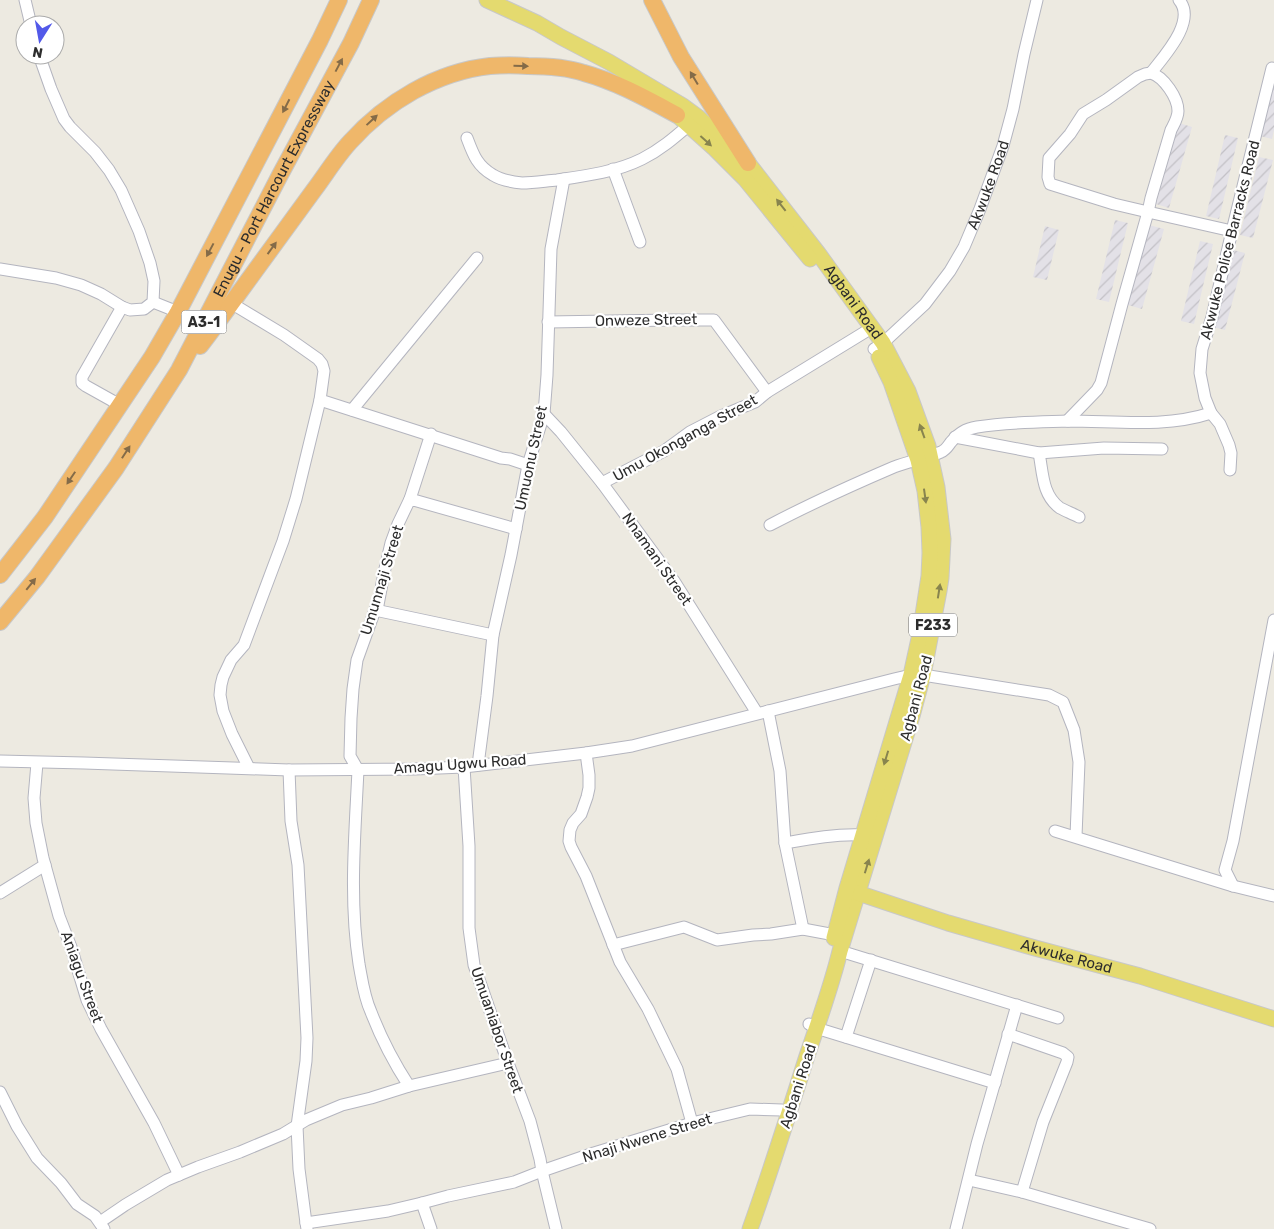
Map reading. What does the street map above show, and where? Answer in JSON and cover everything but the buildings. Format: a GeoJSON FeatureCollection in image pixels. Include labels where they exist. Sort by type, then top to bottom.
{"type":"FeatureCollection","features":[{"type":"Feature","properties":{"kind":"highway","name":"Enugu - Port Harcourt Expressway"},"geometry":{"type":"LineString","coordinates":[[0,575],[45,517],[152,357],[178,312],[316,48],[339,0]]}},
{"type":"Feature","properties":{"kind":"highway","name":"Enugu - Port Harcourt Expressway"},"geometry":{"type":"LineString","coordinates":[[0,622],[37,577],[116,468],[179,370],[351,43],[371,0]]}},
{"type":"Feature","properties":{"kind":"highway"},"geometry":{"type":"LineString","coordinates":[[652,0],[681,57],[748,163]]}},
{"type":"Feature","properties":{"kind":"highway"},"geometry":{"type":"LineString","coordinates":[[179,370],[211,332],[350,142],[399,98],[432,81],[490,66],[548,66],[566,68],[603,79],[636,94],[683,120]]}},
{"type":"Feature","properties":{"kind":"main road","name":"Agbani Road"},"geometry":{"type":"LineString","coordinates":[[487,0],[537,23],[609,62],[683,106],[698,117],[748,163],[818,253],[908,392],[928,446],[924,459],[938,487],[943,539],[939,591],[917,675],[863,835],[834,977],[812,1026],[742,1229]]}},
{"type":"Feature","properties":{"kind":"main road","name":"Agbani Road"},"geometry":{"type":"LineString","coordinates":[[661,93],[683,120],[745,179],[865,332],[879,346]]}},
{"type":"Feature","properties":{"kind":"main road","name":"Agbani Road"},"geometry":{"type":"LineString","coordinates":[[750,1229],[768,1179],[812,1026],[835,935],[853,891],[912,716],[917,675]]}},
{"type":"Feature","properties":{"kind":"main road","name":"Akwuke Road"},"geometry":{"type":"LineString","coordinates":[[853,891],[948,923],[1140,976],[1274,1019]]}},
{"type":"Feature","properties":{"kind":"street"},"geometry":{"type":"LineString","coordinates":[[24,0],[28,15]]}},
{"type":"Feature","properties":{"kind":"street","name":"Akwuke Road"},"geometry":{"type":"LineString","coordinates":[[879,346],[925,304],[950,271],[964,247],[1003,146],[1037,0]]}},
{"type":"Feature","properties":{"kind":"street"},"geometry":{"type":"LineString","coordinates":[[1151,73],[1181,30],[1185,12],[1179,0]]}},
{"type":"Feature","properties":{"kind":"street"},"geometry":{"type":"LineString","coordinates":[[43,65],[64,119],[109,170],[121,190],[139,231],[150,264],[154,281],[154,302]]}},
{"type":"Feature","properties":{"kind":"street","name":"Akwuke Police Barracks Road"},"geometry":{"type":"LineString","coordinates":[[1230,470],[1231,453],[1229,445],[1220,424],[1205,398],[1200,373],[1202,349],[1212,316],[1272,68]]}},
{"type":"Feature","properties":{"kind":"street"},"geometry":{"type":"LineString","coordinates":[[1068,422],[1101,383],[1148,212],[1151,198],[1171,130],[1178,113],[1169,89],[1161,78],[1151,73],[1138,77],[1106,100],[1082,114],[1070,134],[1049,158],[1048,177],[1050,184],[1114,204],[1148,212],[1232,231]]}},
{"type":"Feature","properties":{"kind":"street"},"geometry":{"type":"LineString","coordinates":[[467,138],[476,161],[503,180],[522,183],[600,173],[640,160],[658,150],[683,120]]}},
{"type":"Feature","properties":{"kind":"street"},"geometry":{"type":"LineString","coordinates":[[613,169],[640,242]]}},
{"type":"Feature","properties":{"kind":"street","name":"Umuonu Street"},"geometry":{"type":"LineString","coordinates":[[478,765],[493,635],[528,465],[544,414],[551,249],[564,179]]}},
{"type":"Feature","properties":{"kind":"street"},"geometry":{"type":"LineString","coordinates":[[352,410],[477,258]]}},
{"type":"Feature","properties":{"kind":"street"},"geometry":{"type":"LineString","coordinates":[[0,268],[73,283],[101,294],[122,307],[136,310],[144,309],[154,302]]}},
{"type":"Feature","properties":{"kind":"street"},"geometry":{"type":"LineString","coordinates":[[154,302],[178,312]]}},
{"type":"Feature","properties":{"kind":"street"},"geometry":{"type":"LineString","coordinates":[[231,303],[284,335],[318,359],[324,371],[320,400],[296,499],[283,541],[244,645],[231,660],[221,685],[220,695],[223,711],[249,768]]}},
{"type":"Feature","properties":{"kind":"street"},"geometry":{"type":"LineString","coordinates":[[120,405],[82,383],[82,376],[122,307]]}},
{"type":"Feature","properties":{"kind":"street","name":"Onweze Street"},"geometry":{"type":"LineString","coordinates":[[548,322],[714,320],[767,392]]}},
{"type":"Feature","properties":{"kind":"street","name":"Umu Okonganga Street"},"geometry":{"type":"LineString","coordinates":[[602,483],[664,450],[690,432],[754,402],[767,392],[865,332]]}},
{"type":"Feature","properties":{"kind":"street"},"geometry":{"type":"LineString","coordinates":[[320,400],[528,465]]}},
{"type":"Feature","properties":{"kind":"street"},"geometry":{"type":"LineString","coordinates":[[770,525],[896,466],[924,459],[945,450],[955,437],[964,430],[1021,423],[1172,421],[1212,413]]}},
{"type":"Feature","properties":{"kind":"street","name":"Nnamani Street"},"geometry":{"type":"LineString","coordinates":[[544,414],[602,483],[674,581],[762,712]]}},
{"type":"Feature","properties":{"kind":"street","name":"Umunnaji Street"},"geometry":{"type":"LineString","coordinates":[[358,770],[350,756],[351,718],[357,660],[378,605],[391,543],[410,499],[431,434]]}},
{"type":"Feature","properties":{"kind":"street"},"geometry":{"type":"LineString","coordinates":[[955,437],[1039,452],[1104,448],[1162,449]]}},
{"type":"Feature","properties":{"kind":"street"},"geometry":{"type":"LineString","coordinates":[[1039,452],[1045,490],[1049,497],[1060,508],[1079,517]]}},
{"type":"Feature","properties":{"kind":"street"},"geometry":{"type":"LineString","coordinates":[[410,499],[516,529]]}},
{"type":"Feature","properties":{"kind":"street"},"geometry":{"type":"LineString","coordinates":[[375,610],[493,635]]}},
{"type":"Feature","properties":{"kind":"street"},"geometry":{"type":"LineString","coordinates":[[1233,886],[1225,870],[1234,841],[1274,620]]}},
{"type":"Feature","properties":{"kind":"street"},"geometry":{"type":"LineString","coordinates":[[917,675],[1049,695],[1063,702],[1074,730],[1079,762],[1076,836]]}},
{"type":"Feature","properties":{"kind":"street","name":"Amagu Ugwu Road"},"geometry":{"type":"LineString","coordinates":[[0,761],[288,770],[464,767],[632,746],[762,712],[917,675]]}},
{"type":"Feature","properties":{"kind":"street"},"geometry":{"type":"LineString","coordinates":[[762,712],[780,771],[786,843],[802,929]]}},
{"type":"Feature","properties":{"kind":"street"},"geometry":{"type":"LineString","coordinates":[[586,753],[589,788],[581,814],[570,830],[569,841],[586,876],[620,962],[658,1029],[677,1069],[692,1123]]}},
{"type":"Feature","properties":{"kind":"street","name":"Aniagu Street"},"geometry":{"type":"LineString","coordinates":[[37,763],[34,798],[36,823],[43,858],[59,916],[71,946],[87,1000],[100,1029],[154,1123],[179,1175]]}},
{"type":"Feature","properties":{"kind":"street","name":"Umuaniabor Street"},"geometry":{"type":"LineString","coordinates":[[464,767],[469,846],[469,928],[474,965],[481,990],[530,1122],[556,1229]]}},
{"type":"Feature","properties":{"kind":"street"},"geometry":{"type":"LineString","coordinates":[[288,770],[291,821],[298,865],[307,1038],[306,1061],[297,1126],[299,1169],[306,1226]]}},
{"type":"Feature","properties":{"kind":"street"},"geometry":{"type":"LineString","coordinates":[[358,770],[353,891],[354,926],[359,962],[370,1011],[394,1062],[409,1086]]}},
{"type":"Feature","properties":{"kind":"street"},"geometry":{"type":"LineString","coordinates":[[1055,831],[1233,886],[1274,896]]}},
{"type":"Feature","properties":{"kind":"street"},"geometry":{"type":"LineString","coordinates":[[786,843],[840,834],[863,835]]}},
{"type":"Feature","properties":{"kind":"street"},"geometry":{"type":"LineString","coordinates":[[0,893],[45,865]]}},
{"type":"Feature","properties":{"kind":"street"},"geometry":{"type":"LineString","coordinates":[[613,945],[684,927],[718,940],[802,929],[835,935]]}},
{"type":"Feature","properties":{"kind":"street"},"geometry":{"type":"LineString","coordinates":[[840,951],[1058,1018]]}},
{"type":"Feature","properties":{"kind":"street"},"geometry":{"type":"LineString","coordinates":[[846,1037],[871,960]]}},
{"type":"Feature","properties":{"kind":"street"},"geometry":{"type":"LineString","coordinates":[[956,1229],[977,1144],[1017,1005]]}},
{"type":"Feature","properties":{"kind":"street"},"geometry":{"type":"LineString","coordinates":[[812,1026],[994,1083]]}},
{"type":"Feature","properties":{"kind":"street"},"geometry":{"type":"LineString","coordinates":[[1008,1034],[1063,1053],[1068,1057],[1043,1122],[1022,1192]]}},
{"type":"Feature","properties":{"kind":"street"},"geometry":{"type":"LineString","coordinates":[[0,1092],[17,1126],[37,1158],[61,1183],[76,1204],[95,1216],[102,1225],[124,1204],[167,1180],[198,1166],[240,1152],[283,1134],[306,1120],[342,1105],[409,1086],[508,1063]]}},
{"type":"Feature","properties":{"kind":"street","name":"Nnaji Nwene Street"},"geometry":{"type":"LineString","coordinates":[[306,1226],[388,1211],[514,1182],[614,1146],[692,1123],[750,1109],[782,1110]]}},
{"type":"Feature","properties":{"kind":"street"},"geometry":{"type":"LineString","coordinates":[[969,1180],[1022,1192],[1150,1229]]}},
{"type":"Feature","properties":{"kind":"street"},"geometry":{"type":"LineString","coordinates":[[422,1203],[431,1229]]}},
{"type":"Feature","properties":{"kind":"shaded area"},"geometry":{"type":"Polygon","coordinates":[[[1274,84],[1274,130],[1272,139],[1260,136],[1274,84]]]}},
{"type":"Feature","properties":{"kind":"shaded area"},"geometry":{"type":"Polygon","coordinates":[[[1179,123],[1192,127],[1169,208],[1156,204],[1179,123]]]}},
{"type":"Feature","properties":{"kind":"shaded area"},"geometry":{"type":"Polygon","coordinates":[[[1225,135],[1238,138],[1219,219],[1206,216],[1225,135]]]}},
{"type":"Feature","properties":{"kind":"shaded area"},"geometry":{"type":"Polygon","coordinates":[[[1259,157],[1273,160],[1253,238],[1240,235],[1259,157]]]}},
{"type":"Feature","properties":{"kind":"shaded area"},"geometry":{"type":"Polygon","coordinates":[[[1115,220],[1128,223],[1109,302],[1096,299],[1115,220]]]}},
{"type":"Feature","properties":{"kind":"shaded area"},"geometry":{"type":"Polygon","coordinates":[[[1149,225],[1164,229],[1142,309],[1128,305],[1149,225]]]}},
{"type":"Feature","properties":{"kind":"shaded area"},"geometry":{"type":"Polygon","coordinates":[[[1045,226],[1059,230],[1047,280],[1033,277],[1045,226]]]}},
{"type":"Feature","properties":{"kind":"shaded area"},"geometry":{"type":"Polygon","coordinates":[[[1200,241],[1213,244],[1194,324],[1181,321],[1200,241]]]}},
{"type":"Feature","properties":{"kind":"shaded area"},"geometry":{"type":"Polygon","coordinates":[[[1233,250],[1245,253],[1225,330],[1213,327],[1233,250]]]}}]}
